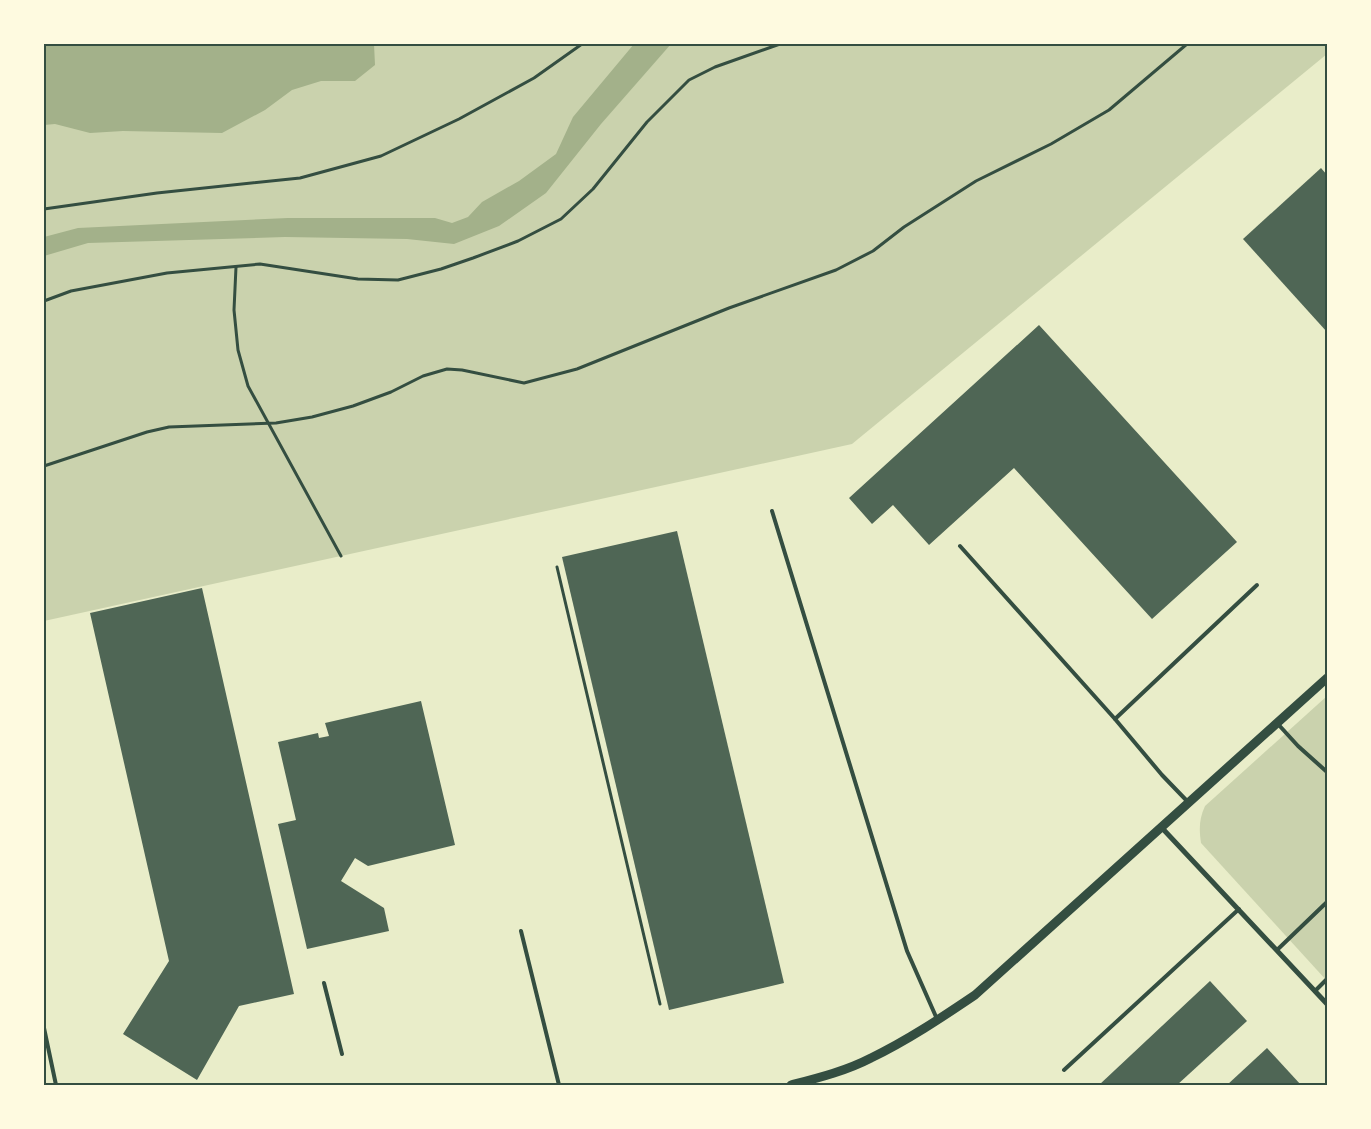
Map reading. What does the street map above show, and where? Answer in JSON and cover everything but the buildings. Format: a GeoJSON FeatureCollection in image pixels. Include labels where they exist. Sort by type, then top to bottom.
{"type":"FeatureCollection","features":[{"type":"Feature","properties":{"kind":"street"},"geometry":{"type":"LineString","coordinates":[[791,1085],[812,1083],[869,1059],[922,1031],[976,995],[1327,678]]}},
{"type":"Feature","properties":{"kind":"street"},"geometry":{"type":"LineString","coordinates":[[1162,828],[1327,1004]]}},
{"type":"Feature","properties":{"kind":"lane"},"geometry":{"type":"LineString","coordinates":[[772,511],[907,951],[938,1021]]}},
{"type":"Feature","properties":{"kind":"lane"},"geometry":{"type":"LineString","coordinates":[[960,546],[1115,719],[1162,775],[1189,803]]}},
{"type":"Feature","properties":{"kind":"lane"},"geometry":{"type":"LineString","coordinates":[[1115,719],[1257,585]]}},
{"type":"Feature","properties":{"kind":"lane"},"geometry":{"type":"LineString","coordinates":[[1278,723],[1298,746],[1327,772]]}},
{"type":"Feature","properties":{"kind":"lane"},"geometry":{"type":"LineString","coordinates":[[1277,950],[1327,902]]}},
{"type":"Feature","properties":{"kind":"lane"},"geometry":{"type":"LineString","coordinates":[[1064,1070],[1239,910]]}},
{"type":"Feature","properties":{"kind":"lane"},"geometry":{"type":"LineString","coordinates":[[521,931],[559,1085]]}},
{"type":"Feature","properties":{"kind":"lane"},"geometry":{"type":"LineString","coordinates":[[1315,991],[1327,979]]}},
{"type":"Feature","properties":{"kind":"lane"},"geometry":{"type":"LineString","coordinates":[[324,983],[342,1054]]}},
{"type":"Feature","properties":{"kind":"lane"},"geometry":{"type":"LineString","coordinates":[[44,1028],[56,1085]]}},
{"type":"Feature","properties":{"kind":"path"},"geometry":{"type":"LineString","coordinates":[[44,209],[300,178],[382,156],[459,120],[534,78],[582,44]]}},
{"type":"Feature","properties":{"kind":"path"},"geometry":{"type":"LineString","coordinates":[[44,301],[71,291],[167,273],[260,264],[358,279],[398,280],[441,269],[518,241],[561,219],[593,189],[647,122],[689,80],[715,67],[780,44]]}},
{"type":"Feature","properties":{"kind":"path"},"geometry":{"type":"LineString","coordinates":[[44,466],[147,432],[169,427],[270,424],[312,417],[353,406],[391,392],[423,376],[447,370],[462,370],[524,383],[577,368],[730,308],[836,270],[873,251],[904,227],[976,181],[1051,144],[1109,110],[1187,44]]}},
{"type":"Feature","properties":{"kind":"path"},"geometry":{"type":"LineString","coordinates":[[236,267],[234,310],[238,350],[248,386],[341,556]]}},
{"type":"Feature","properties":{"kind":"path"},"geometry":{"type":"LineString","coordinates":[[558,567],[660,1004]]}},
{"type":"Feature","properties":{"kind":"shaded area"},"geometry":{"type":"Polygon","coordinates":[[[44,44],[1327,44],[1327,54],[852,444],[44,621],[44,44]]]}},
{"type":"Feature","properties":{"kind":"shaded area"},"geometry":{"type":"Polygon","coordinates":[[[44,44],[374,44],[375,65],[355,81],[321,81],[292,90],[265,110],[222,133],[123,131],[90,133],[55,124],[44,125],[44,44]]]}},
{"type":"Feature","properties":{"kind":"shaded area"},"geometry":{"type":"Polygon","coordinates":[[[634,44],[671,44],[601,124],[546,193],[499,226],[454,244],[407,239],[285,237],[88,243],[44,256],[44,237],[78,228],[288,218],[435,218],[452,223],[468,217],[482,202],[519,181],[556,154],[573,117],[634,44]]]}},
{"type":"Feature","properties":{"kind":"shaded area"},"geometry":{"type":"Polygon","coordinates":[[[1327,696],[1327,981],[1201,843],[1200,829],[1205,806],[1327,696]]]}}]}
